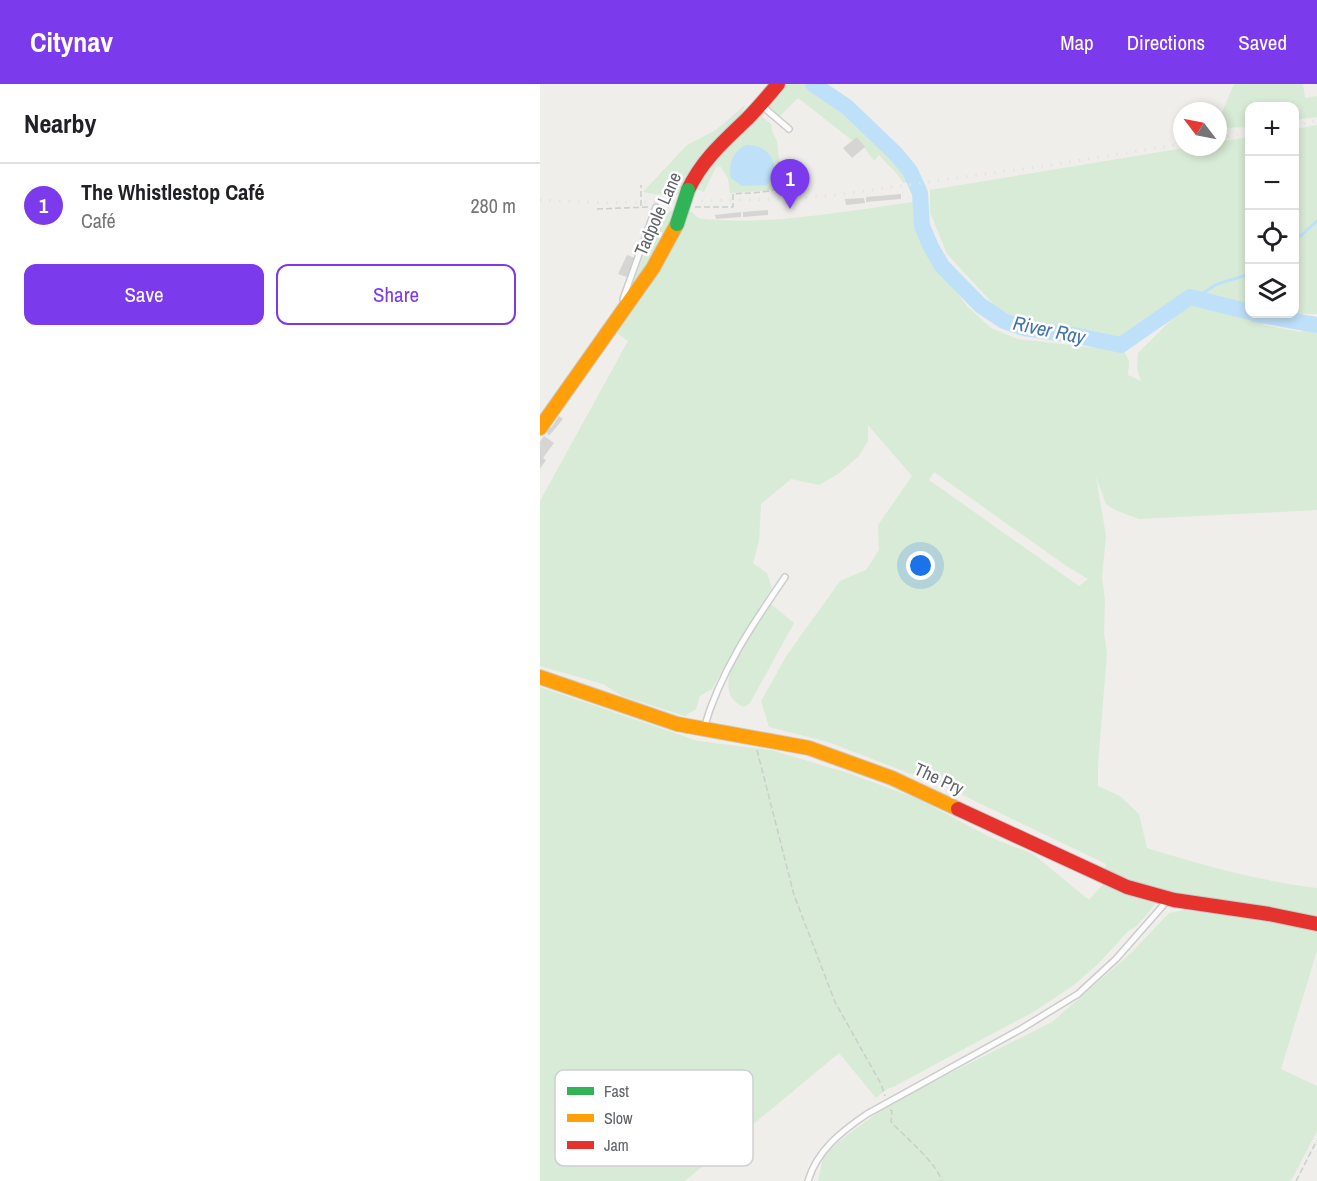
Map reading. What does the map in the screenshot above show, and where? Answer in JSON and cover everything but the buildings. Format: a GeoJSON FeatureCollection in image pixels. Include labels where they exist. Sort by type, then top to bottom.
{"type":"FeatureCollection","features":[{"type":"Feature","properties":{"kind":"main road","name":"Tadpole Lane"},"geometry":{"type":"LineString","coordinates":[[540,428],[655,267],[677,224],[688,190],[707,157],[778,84]]}},
{"type":"Feature","properties":{"kind":"main road","name":"The Pry"},"geometry":{"type":"LineString","coordinates":[[540,676],[654,717],[704,730],[809,748],[862,766],[1127,887],[1168,900],[1262,913],[1317,924]]}},
{"type":"Feature","properties":{"kind":"lane"},"geometry":{"type":"LineString","coordinates":[[761,104],[789,129]]}},
{"type":"Feature","properties":{"kind":"lane"},"geometry":{"type":"LineString","coordinates":[[627,305],[623,299],[656,207]]}},
{"type":"Feature","properties":{"kind":"lane"},"geometry":{"type":"LineString","coordinates":[[704,730],[718,688],[742,641],[785,577]]}},
{"type":"Feature","properties":{"kind":"lane"},"geometry":{"type":"LineString","coordinates":[[808,1181],[819,1156],[845,1129],[885,1103],[1021,1029],[1078,994],[1116,959],[1168,900]]}},
{"type":"Feature","properties":{"kind":"path"},"geometry":{"type":"LineString","coordinates":[[690,207],[733,207],[733,194],[782,188],[790,183],[793,176]]}},
{"type":"Feature","properties":{"kind":"path"},"geometry":{"type":"LineString","coordinates":[[641,185],[641,207]]}},
{"type":"Feature","properties":{"kind":"path"},"geometry":{"type":"LineString","coordinates":[[597,209],[656,207]]}},
{"type":"Feature","properties":{"kind":"path"},"geometry":{"type":"LineString","coordinates":[[756,739],[794,895],[835,1002],[881,1084],[885,1103],[892,1111],[891,1122],[933,1165],[941,1176],[940,1181]]}},
{"type":"Feature","properties":{"kind":"path"},"geometry":{"type":"LineString","coordinates":[[1296,1181],[1317,1140]]}},
{"type":"Feature","properties":{"kind":"green space"},"geometry":{"type":"Polygon","coordinates":[[[788,84],[806,84],[853,120],[902,168],[910,181],[903,183],[879,155],[874,161],[857,137],[853,141],[798,98],[779,117],[766,105],[788,84]]]}},
{"type":"Feature","properties":{"kind":"green space"},"geometry":{"type":"Polygon","coordinates":[[[1234,84],[1303,84],[1305,98],[1317,96],[1317,117],[1299,119],[1299,102],[1245,102],[1245,127],[1227,128],[1226,102],[1234,84]]]}},
{"type":"Feature","properties":{"kind":"green space"},"geometry":{"type":"Polygon","coordinates":[[[745,105],[741,114],[680,195],[643,192],[687,145],[716,130],[745,105]]]}},
{"type":"Feature","properties":{"kind":"green space"},"geometry":{"type":"Polygon","coordinates":[[[759,114],[771,124],[777,141],[782,187],[766,191],[730,193],[728,178],[720,166],[716,167],[704,192],[695,188],[708,163],[759,114]]]}},
{"type":"Feature","properties":{"kind":"green space"},"geometry":{"type":"Polygon","coordinates":[[[1317,125],[1317,314],[1299,314],[1299,128],[1317,125]]]}},
{"type":"Feature","properties":{"kind":"green space"},"geometry":{"type":"Polygon","coordinates":[[[1245,138],[1245,304],[1192,293],[1120,340],[1026,323],[996,307],[947,254],[930,212],[930,190],[1173,150],[1173,156],[1227,156],[1227,141],[1245,138]]]}},
{"type":"Feature","properties":{"kind":"green space"},"geometry":{"type":"Polygon","coordinates":[[[913,202],[919,206],[919,237],[927,253],[967,306],[991,328],[1017,339],[1124,351],[1129,361],[1128,375],[1141,381],[1137,368],[1138,353],[1183,308],[1196,303],[1245,316],[1245,318],[1253,318],[1264,325],[1301,332],[1306,328],[1317,329],[1317,510],[1139,519],[1106,504],[1096,477],[1106,536],[1102,577],[1107,653],[1098,786],[1120,796],[1139,814],[1147,848],[1231,872],[1317,888],[1317,919],[1174,895],[1104,871],[1106,864],[948,788],[828,742],[769,727],[761,701],[787,655],[840,581],[866,570],[879,550],[878,525],[912,476],[868,425],[868,441],[859,456],[838,474],[819,485],[791,479],[761,504],[759,541],[753,563],[767,573],[772,588],[739,640],[712,689],[700,696],[696,709],[685,716],[622,696],[603,684],[540,666],[540,501],[628,341],[614,331],[688,212],[692,212],[698,218],[724,220],[751,221],[806,217],[913,202]],[[934,472],[929,480],[1079,586],[1088,579],[934,472]]]}},
{"type":"Feature","properties":{"kind":"green space"},"geometry":{"type":"Polygon","coordinates":[[[673,210],[676,212],[671,228],[637,283],[632,285],[642,259],[654,240],[665,215],[673,210]]]}},
{"type":"Feature","properties":{"kind":"green space"},"geometry":{"type":"Polygon","coordinates":[[[771,604],[794,623],[750,703],[744,707],[732,699],[728,687],[730,673],[736,657],[771,604]]]}},
{"type":"Feature","properties":{"kind":"green space"},"geometry":{"type":"Polygon","coordinates":[[[540,687],[698,741],[771,750],[848,773],[918,799],[992,838],[1033,854],[1089,900],[1106,881],[1156,903],[1137,926],[1128,931],[1099,963],[1074,985],[1035,1011],[887,1089],[876,1098],[839,1053],[753,1124],[753,1070],[555,1070],[555,1166],[703,1166],[685,1181],[540,1181],[540,687]]]}},
{"type":"Feature","properties":{"kind":"green space"},"geometry":{"type":"Polygon","coordinates":[[[1183,910],[1264,918],[1317,932],[1317,951],[1281,1069],[1317,1086],[1317,1131],[1291,1181],[818,1181],[823,1157],[838,1142],[884,1108],[1052,1022],[1130,954],[1169,913],[1183,910]]]}},
{"type":"Feature","properties":{"kind":"water"},"geometry":{"type":"Polygon","coordinates":[[[746,145],[762,148],[772,158],[774,172],[772,179],[766,185],[742,186],[731,178],[732,158],[746,145]]]}},
{"type":"Feature","properties":{"kind":"waterway","name":"River Ray"},"geometry":{"type":"LineString","coordinates":[[813,84],[847,107],[896,154],[910,171],[920,193],[922,226],[942,266],[980,305],[1004,321],[1024,328],[1121,345],[1190,297],[1245,311]]}},
{"type":"Feature","properties":{"kind":"waterway"},"geometry":{"type":"LineString","coordinates":[[1299,237],[1317,221]]}},
{"type":"Feature","properties":{"kind":"waterway"},"geometry":{"type":"LineString","coordinates":[[1197,297],[1217,284],[1245,276]]}},
{"type":"Feature","properties":{"kind":"waterway","name":"River Ray"},"geometry":{"type":"LineString","coordinates":[[1278,318],[1317,325]]}},
{"type":"Feature","properties":{"kind":"railway"},"geometry":{"type":"LineString","coordinates":[[1299,124],[1317,121]]}},
{"type":"Feature","properties":{"kind":"railway"},"geometry":{"type":"LineString","coordinates":[[1227,136],[1245,133]]}},
{"type":"Feature","properties":{"kind":"railway"},"geometry":{"type":"LineString","coordinates":[[540,200],[609,203],[828,196],[1173,145]]}},
{"type":"Feature","properties":{"kind":"traffic: slow"},"geometry":{"type":"LineString","coordinates":[[540,428],[653,268],[677,224]]}},
{"type":"Feature","properties":{"kind":"traffic: slow"},"geometry":{"type":"LineString","coordinates":[[540,677],[677,724],[809,748],[892,778],[958,809]]}},
{"type":"Feature","properties":{"kind":"traffic: jam"},"geometry":{"type":"LineString","coordinates":[[688,190],[707,160],[778,84]]}},
{"type":"Feature","properties":{"kind":"traffic: jam"},"geometry":{"type":"LineString","coordinates":[[958,809],[1127,887],[1174,900],[1269,914],[1317,924]]}},
{"type":"Feature","properties":{"kind":"traffic: fast"},"geometry":{"type":"LineString","coordinates":[[677,224],[688,190]]}},
{"type":"Feature","properties":{"kind":"place","name":"The Whistlestop Café"},"geometry":{"type":"Point","coordinates":[790,209]}}]}
